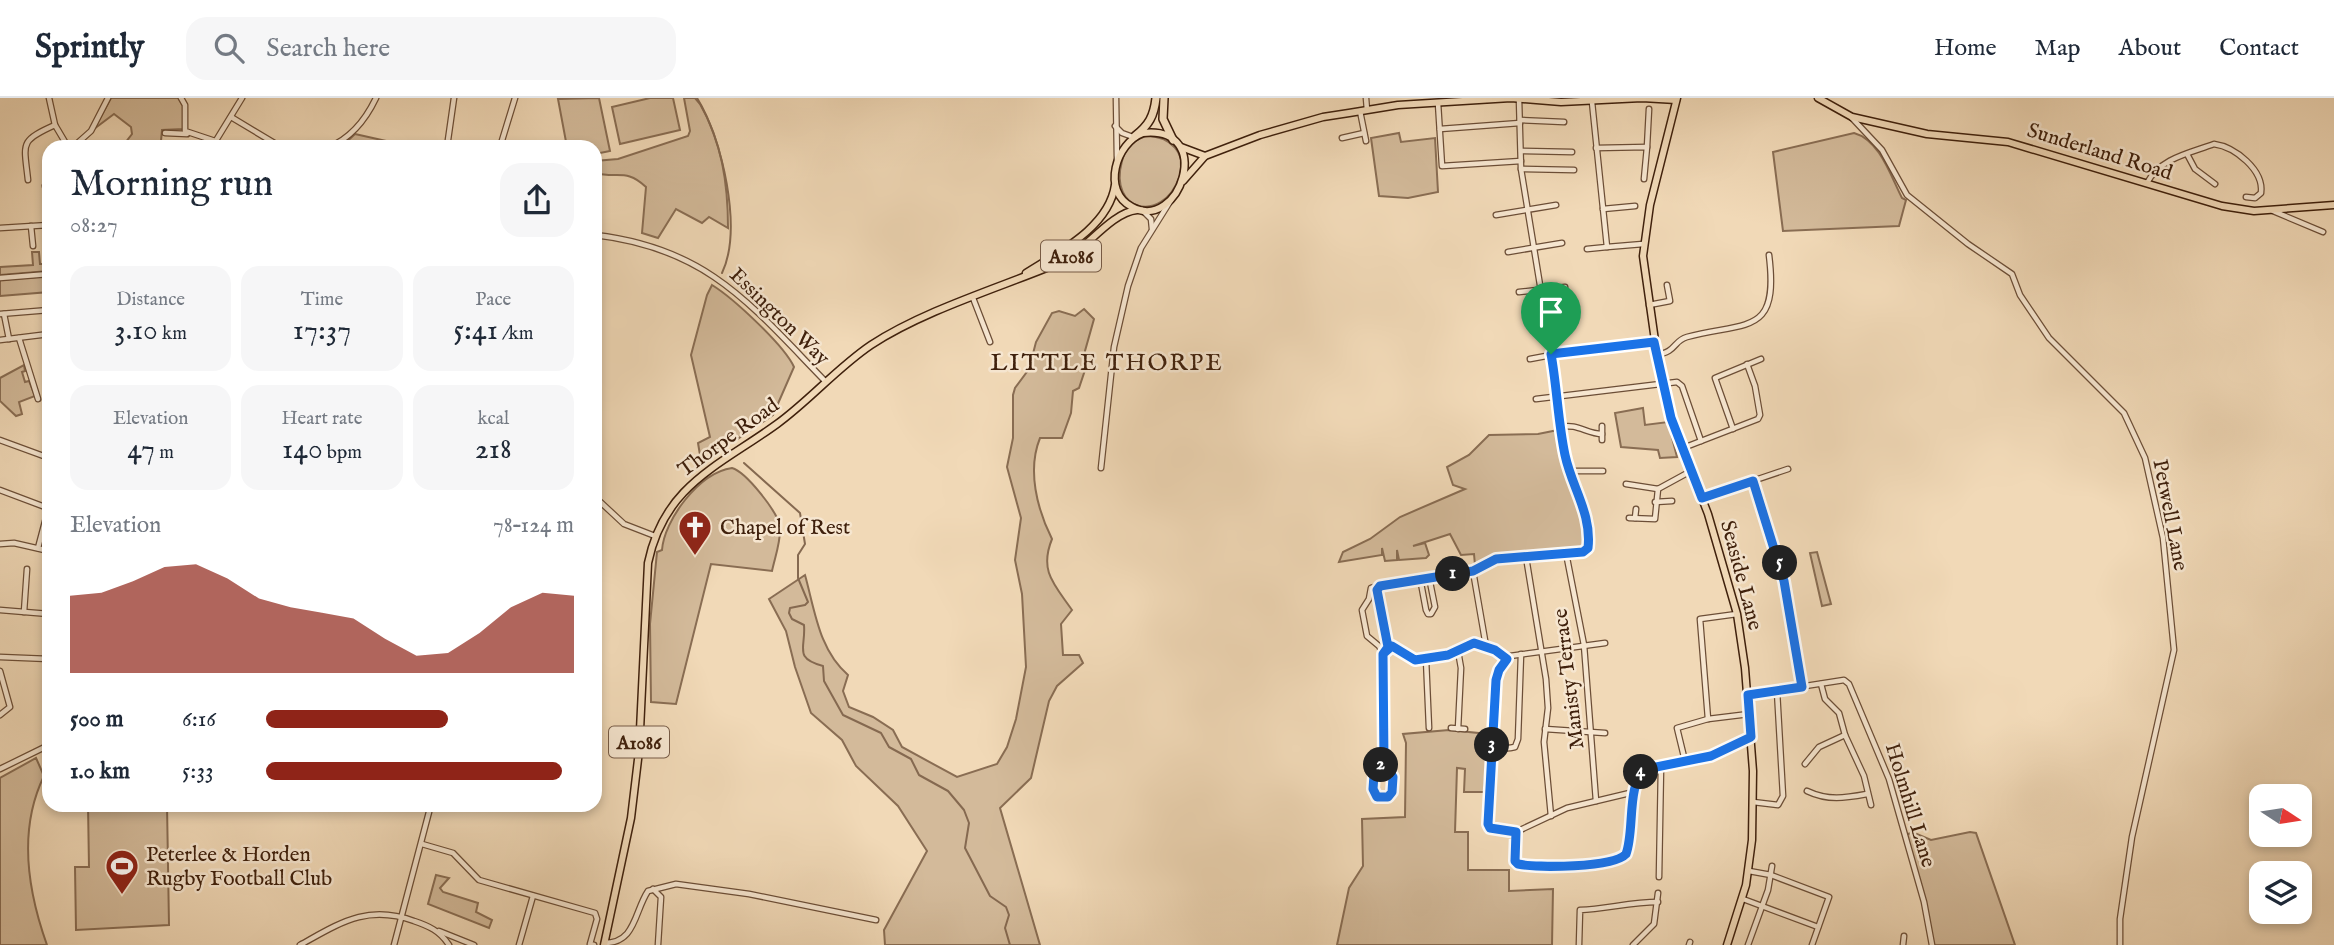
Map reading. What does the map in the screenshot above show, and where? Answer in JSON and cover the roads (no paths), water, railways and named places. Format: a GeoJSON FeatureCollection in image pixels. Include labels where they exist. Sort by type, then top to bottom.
{"type":"FeatureCollection","features":[{"type":"Feature","properties":{"kind":"highway"},"geometry":{"type":"LineString","coordinates":[[1134,136],[1146,127],[1152,118],[1156,98]]}},
{"type":"Feature","properties":{"kind":"highway"},"geometry":{"type":"LineString","coordinates":[[1164,98],[1163,119],[1173,140]]}},
{"type":"Feature","properties":{"kind":"main road"},"geometry":{"type":"LineString","coordinates":[[1205,156],[1151,132],[1134,136],[1122,148],[1115,184],[1122,200],[1140,210],[1157,209],[1173,196],[1205,156],[1260,135],[1323,117],[1363,110],[1438,102],[1519,98],[1561,102],[1676,99]]}},
{"type":"Feature","properties":{"kind":"main road","name":"Sunderland Road"},"geometry":{"type":"LineString","coordinates":[[1818,98],[1852,117],[1927,134],[2008,142],[2222,206],[2269,210],[2334,205]]}},
{"type":"Feature","properties":{"kind":"main road","name":"Seaside Lane"},"geometry":{"type":"LineString","coordinates":[[1676,99],[1643,244],[1661,383],[1702,498],[1737,614],[1748,695],[1753,802],[1749,871],[1743,899],[1727,945]]}},
{"type":"Feature","properties":{"kind":"main road"},"geometry":{"type":"LineString","coordinates":[[1180,146],[1186,166],[1183,181]]}},
{"type":"Feature","properties":{"kind":"main road","name":"Thorpe Road"},"geometry":{"type":"LineString","coordinates":[[1013,282],[1066,247],[1095,222],[1110,205],[1115,184]]}},
{"type":"Feature","properties":{"kind":"main road","name":"Thorpe Road"},"geometry":{"type":"LineString","coordinates":[[604,944],[631,818],[639,751],[646,580],[655,536],[670,508],[691,482],[780,422],[848,362],[890,335],[1066,260],[1085,247],[1120,214],[1140,210]]}},
{"type":"Feature","properties":{"kind":"street"},"geometry":{"type":"LineString","coordinates":[[49,98],[55,125],[65,140]]}},
{"type":"Feature","properties":{"kind":"street"},"geometry":{"type":"LineString","coordinates":[[79,140],[91,131],[108,98]]}},
{"type":"Feature","properties":{"kind":"street"},"geometry":{"type":"LineString","coordinates":[[181,98],[185,105],[185,131],[188,134]]}},
{"type":"Feature","properties":{"kind":"street"},"geometry":{"type":"LineString","coordinates":[[217,140],[242,98]]}},
{"type":"Feature","properties":{"kind":"street"},"geometry":{"type":"LineString","coordinates":[[342,140],[364,119],[376,98]]}},
{"type":"Feature","properties":{"kind":"street"},"geometry":{"type":"LineString","coordinates":[[448,140],[454,98]]}},
{"type":"Feature","properties":{"kind":"street"},"geometry":{"type":"LineString","coordinates":[[502,140],[515,98]]}},
{"type":"Feature","properties":{"kind":"street"},"geometry":{"type":"LineString","coordinates":[[1116,98],[1117,164]]}},
{"type":"Feature","properties":{"kind":"street"},"geometry":{"type":"LineString","coordinates":[[1366,98],[1363,110],[1366,141]]}},
{"type":"Feature","properties":{"kind":"street"},"geometry":{"type":"LineString","coordinates":[[1384,762],[1374,775],[1373,789],[1375,795],[1384,798],[1392,792],[1393,783],[1384,762],[1383,654],[1379,646],[1367,636],[1362,610],[1369,599],[1371,588],[1473,571],[1496,559],[1583,552],[1588,548],[1587,516],[1569,471],[1561,426],[1521,169],[1519,98]]}},
{"type":"Feature","properties":{"kind":"street"},"geometry":{"type":"LineString","coordinates":[[1438,102],[1442,166],[1521,161]]}},
{"type":"Feature","properties":{"kind":"street"},"geometry":{"type":"LineString","coordinates":[[1592,102],[1607,247]]}},
{"type":"Feature","properties":{"kind":"street"},"geometry":{"type":"LineString","coordinates":[[1644,179],[1649,109]]}},
{"type":"Feature","properties":{"kind":"street"},"geometry":{"type":"LineString","coordinates":[[231,117],[269,140]]}},
{"type":"Feature","properties":{"kind":"street","name":"Petwell Lane"},"geometry":{"type":"LineString","coordinates":[[1852,117],[1882,150],[1907,195],[1968,244],[2012,274],[2020,295],[2049,338],[2123,413],[2145,457],[2163,538],[2174,650],[2132,837],[2120,919],[2120,945]]}},
{"type":"Feature","properties":{"kind":"street"},"geometry":{"type":"LineString","coordinates":[[1862,131],[1867,121]]}},
{"type":"Feature","properties":{"kind":"street"},"geometry":{"type":"LineString","coordinates":[[1440,129],[1520,122],[1564,122]]}},
{"type":"Feature","properties":{"kind":"street"},"geometry":{"type":"LineString","coordinates":[[28,180],[25,145],[29,138],[55,125]]}},
{"type":"Feature","properties":{"kind":"street"},"geometry":{"type":"LineString","coordinates":[[1115,126],[1122,134],[1134,136]]}},
{"type":"Feature","properties":{"kind":"street"},"geometry":{"type":"LineString","coordinates":[[165,133],[202,135],[209,140]]}},
{"type":"Feature","properties":{"kind":"street"},"geometry":{"type":"LineString","coordinates":[[1342,138],[1364,133]]}},
{"type":"Feature","properties":{"kind":"street"},"geometry":{"type":"LineString","coordinates":[[2147,183],[2160,166],[2214,144],[2222,145],[2258,172],[2262,184],[2261,193],[2255,198],[2246,197]]}},
{"type":"Feature","properties":{"kind":"street"},"geometry":{"type":"LineString","coordinates":[[1596,148],[1647,147]]}},
{"type":"Feature","properties":{"kind":"street"},"geometry":{"type":"LineString","coordinates":[[1520,151],[1572,152]]}},
{"type":"Feature","properties":{"kind":"street"},"geometry":{"type":"LineString","coordinates":[[2187,154],[2195,169],[2215,184]]}},
{"type":"Feature","properties":{"kind":"street"},"geometry":{"type":"LineString","coordinates":[[1521,169],[1574,170]]}},
{"type":"Feature","properties":{"kind":"street"},"geometry":{"type":"LineString","coordinates":[[1101,468],[1114,346],[1134,268],[1152,229],[1173,196]]}},
{"type":"Feature","properties":{"kind":"street"},"geometry":{"type":"LineString","coordinates":[[1496,215],[1556,205]]}},
{"type":"Feature","properties":{"kind":"street"},"geometry":{"type":"LineString","coordinates":[[1603,209],[1635,206]]}},
{"type":"Feature","properties":{"kind":"street"},"geometry":{"type":"LineString","coordinates":[[1140,210],[1151,219],[1152,229]]}},
{"type":"Feature","properties":{"kind":"street"},"geometry":{"type":"LineString","coordinates":[[2269,210],[2323,232]]}},
{"type":"Feature","properties":{"kind":"street"},"geometry":{"type":"LineString","coordinates":[[0,228],[42,225]]}},
{"type":"Feature","properties":{"kind":"street"},"geometry":{"type":"LineString","coordinates":[[31,226],[33,246]]}},
{"type":"Feature","properties":{"kind":"street","name":"Essington Way"},"geometry":{"type":"LineString","coordinates":[[602,236],[657,247],[709,272],[754,309],[825,382]]}},
{"type":"Feature","properties":{"kind":"street"},"geometry":{"type":"LineString","coordinates":[[1508,252],[1562,243]]}},
{"type":"Feature","properties":{"kind":"street"},"geometry":{"type":"LineString","coordinates":[[1587,249],[1643,244]]}},
{"type":"Feature","properties":{"kind":"street"},"geometry":{"type":"LineString","coordinates":[[1656,355],[1669,353],[1684,338],[1732,329],[1760,319],[1765,312],[1770,285],[1769,255]]}},
{"type":"Feature","properties":{"kind":"street"},"geometry":{"type":"LineString","coordinates":[[0,278],[42,275]]}},
{"type":"Feature","properties":{"kind":"street"},"geometry":{"type":"LineString","coordinates":[[1649,305],[1673,301],[1667,285]]}},
{"type":"Feature","properties":{"kind":"street"},"geometry":{"type":"LineString","coordinates":[[1518,292],[1565,286]]}},
{"type":"Feature","properties":{"kind":"street"},"geometry":{"type":"LineString","coordinates":[[973,298],[990,342]]}},
{"type":"Feature","properties":{"kind":"street"},"geometry":{"type":"LineString","coordinates":[[9,339],[2,314],[42,311]]}},
{"type":"Feature","properties":{"kind":"street"},"geometry":{"type":"LineString","coordinates":[[0,340],[42,335]]}},
{"type":"Feature","properties":{"kind":"street"},"geometry":{"type":"LineString","coordinates":[[19,338],[38,399]]}},
{"type":"Feature","properties":{"kind":"street"},"geometry":{"type":"LineString","coordinates":[[1530,359],[1551,354],[1654,342]]}},
{"type":"Feature","properties":{"kind":"street"},"geometry":{"type":"LineString","coordinates":[[1733,429],[1715,378],[1761,359]]}},
{"type":"Feature","properties":{"kind":"street"},"geometry":{"type":"LineString","coordinates":[[1683,448],[1758,419],[1760,415],[1755,386],[1747,364]]}},
{"type":"Feature","properties":{"kind":"street"},"geometry":{"type":"LineString","coordinates":[[1536,399],[1677,382],[1682,386],[1701,441]]}},
{"type":"Feature","properties":{"kind":"street"},"geometry":{"type":"LineString","coordinates":[[1561,426],[1572,425],[1590,433],[1602,434]]}},
{"type":"Feature","properties":{"kind":"street"},"geometry":{"type":"LineString","coordinates":[[1602,426],[1602,440]]}},
{"type":"Feature","properties":{"kind":"street"},"geometry":{"type":"LineString","coordinates":[[0,440],[42,455]]}},
{"type":"Feature","properties":{"kind":"street"},"geometry":{"type":"LineString","coordinates":[[1702,498],[1788,469]]}},
{"type":"Feature","properties":{"kind":"street"},"geometry":{"type":"LineString","coordinates":[[1569,471],[1603,471]]}},
{"type":"Feature","properties":{"kind":"street"},"geometry":{"type":"LineString","coordinates":[[1631,491],[1629,484],[1658,489],[1691,471]]}},
{"type":"Feature","properties":{"kind":"street"},"geometry":{"type":"LineString","coordinates":[[1753,481],[1784,581],[1802,687]]}},
{"type":"Feature","properties":{"kind":"street"},"geometry":{"type":"LineString","coordinates":[[1629,518],[1655,519],[1658,489]]}},
{"type":"Feature","properties":{"kind":"street"},"geometry":{"type":"LineString","coordinates":[[0,490],[42,505]]}},
{"type":"Feature","properties":{"kind":"street"},"geometry":{"type":"LineString","coordinates":[[1655,502],[1672,501]]}},
{"type":"Feature","properties":{"kind":"street"},"geometry":{"type":"LineString","coordinates":[[602,504],[624,524],[655,536]]}},
{"type":"Feature","properties":{"kind":"street"},"geometry":{"type":"LineString","coordinates":[[1635,518],[1636,509]]}},
{"type":"Feature","properties":{"kind":"street"},"geometry":{"type":"LineString","coordinates":[[38,548],[42,531]]}},
{"type":"Feature","properties":{"kind":"street"},"geometry":{"type":"LineString","coordinates":[[0,544],[14,543],[42,549]]}},
{"type":"Feature","properties":{"kind":"street","name":"Manisty Terrace"},"geometry":{"type":"LineString","coordinates":[[1566,554],[1584,645],[1593,734],[1596,801]]}},
{"type":"Feature","properties":{"kind":"street"},"geometry":{"type":"LineString","coordinates":[[1526,557],[1546,679],[1544,742],[1551,816]]}},
{"type":"Feature","properties":{"kind":"street"},"geometry":{"type":"LineString","coordinates":[[24,612],[27,569]]}},
{"type":"Feature","properties":{"kind":"street"},"geometry":{"type":"LineString","coordinates":[[1473,571],[1486,646]]}},
{"type":"Feature","properties":{"kind":"street"},"geometry":{"type":"LineString","coordinates":[[1420,578],[1426,610],[1431,614],[1435,607],[1429,577]]}},
{"type":"Feature","properties":{"kind":"street"},"geometry":{"type":"LineString","coordinates":[[1380,586],[1377,590],[1388,647],[1383,654]]}},
{"type":"Feature","properties":{"kind":"street"},"geometry":{"type":"LineString","coordinates":[[0,610],[42,613]]}},
{"type":"Feature","properties":{"kind":"street"},"geometry":{"type":"LineString","coordinates":[[1708,719],[1700,619],[1737,614]]}},
{"type":"Feature","properties":{"kind":"street"},"geometry":{"type":"LineString","coordinates":[[1388,647],[1392,646],[1415,660],[1458,651],[1474,643],[1486,646],[1507,659]]}},
{"type":"Feature","properties":{"kind":"street"},"geometry":{"type":"LineString","coordinates":[[1605,643],[1521,654],[1507,659],[1499,670],[1496,680],[1488,824],[1490,828],[1516,832],[1576,805],[1634,792]]}},
{"type":"Feature","properties":{"kind":"street"},"geometry":{"type":"LineString","coordinates":[[1451,728],[1462,729],[1461,668],[1458,651]]}},
{"type":"Feature","properties":{"kind":"street"},"geometry":{"type":"LineString","coordinates":[[1492,743],[1501,748],[1509,748],[1515,747],[1518,739],[1521,654]]}},
{"type":"Feature","properties":{"kind":"street"},"geometry":{"type":"LineString","coordinates":[[0,657],[42,659]]}},
{"type":"Feature","properties":{"kind":"street"},"geometry":{"type":"LineString","coordinates":[[1426,659],[1429,728]]}},
{"type":"Feature","properties":{"kind":"street"},"geometry":{"type":"LineString","coordinates":[[0,671],[10,707],[0,715]]}},
{"type":"Feature","properties":{"kind":"street","name":"Holmhill Lane"},"geometry":{"type":"LineString","coordinates":[[1821,684],[1844,680],[1849,684],[1871,733],[1889,779],[1924,902],[1932,945]]}},
{"type":"Feature","properties":{"kind":"street"},"geometry":{"type":"LineString","coordinates":[[1748,695],[1821,684],[1825,699],[1839,713],[1845,734],[1864,776],[1871,805]]}},
{"type":"Feature","properties":{"kind":"street"},"geometry":{"type":"LineString","coordinates":[[1753,802],[1778,805],[1783,796],[1777,691]]}},
{"type":"Feature","properties":{"kind":"street"},"geometry":{"type":"LineString","coordinates":[[1685,761],[1677,728],[1708,719],[1749,714]]}},
{"type":"Feature","properties":{"kind":"street"},"geometry":{"type":"LineString","coordinates":[[1429,721],[1436,720]]}},
{"type":"Feature","properties":{"kind":"street"},"geometry":{"type":"LineString","coordinates":[[1545,729],[1605,733]]}},
{"type":"Feature","properties":{"kind":"street"},"geometry":{"type":"LineString","coordinates":[[1805,764],[1819,747],[1845,734]]}},
{"type":"Feature","properties":{"kind":"street"},"geometry":{"type":"LineString","coordinates":[[1516,832],[1515,861],[1518,864],[1601,865],[1616,862],[1622,859],[1628,849],[1634,792],[1639,773],[1646,769],[1727,751],[1751,737]]}},
{"type":"Feature","properties":{"kind":"street"},"geometry":{"type":"LineString","coordinates":[[0,769],[42,748]]}},
{"type":"Feature","properties":{"kind":"street"},"geometry":{"type":"LineString","coordinates":[[1659,877],[1661,766]]}},
{"type":"Feature","properties":{"kind":"street"},"geometry":{"type":"LineString","coordinates":[[1807,791],[1820,798],[1835,799],[1867,794]]}},
{"type":"Feature","properties":{"kind":"street"},"geometry":{"type":"LineString","coordinates":[[394,945],[429,812]]}},
{"type":"Feature","properties":{"kind":"street"},"geometry":{"type":"LineString","coordinates":[[422,844],[453,853],[479,880],[595,913],[597,919],[591,945]]}},
{"type":"Feature","properties":{"kind":"street"},"geometry":{"type":"LineString","coordinates":[[1748,945],[1763,906],[1772,866]]}},
{"type":"Feature","properties":{"kind":"street"},"geometry":{"type":"LineString","coordinates":[[1749,871],[1771,875],[1829,897],[1812,945]]}},
{"type":"Feature","properties":{"kind":"street"},"geometry":{"type":"LineString","coordinates":[[604,944],[615,943],[630,932],[643,898],[653,889],[676,884],[876,920]]}},
{"type":"Feature","properties":{"kind":"street"},"geometry":{"type":"LineString","coordinates":[[653,889],[661,897],[662,905],[658,945]]}},
{"type":"Feature","properties":{"kind":"street"},"geometry":{"type":"LineString","coordinates":[[1633,945],[1654,924],[1658,893]]}},
{"type":"Feature","properties":{"kind":"street"},"geometry":{"type":"LineString","coordinates":[[519,945],[533,896]]}},
{"type":"Feature","properties":{"kind":"street"},"geometry":{"type":"LineString","coordinates":[[1743,899],[1818,926]]}},
{"type":"Feature","properties":{"kind":"street"},"geometry":{"type":"LineString","coordinates":[[1579,945],[1580,910],[1658,902]]}},
{"type":"Feature","properties":{"kind":"street"},"geometry":{"type":"LineString","coordinates":[[300,945],[351,918],[378,912],[401,916],[474,945]]}},
{"type":"Feature","properties":{"kind":"street"},"geometry":{"type":"LineString","coordinates":[[437,930],[449,945]]}},
{"type":"Feature","properties":{"kind":"street"},"geometry":{"type":"LineString","coordinates":[[1903,945],[1905,936]]}},
{"type":"Feature","properties":{"kind":"waterway"},"geometry":{"type":"LineString","coordinates":[[697,98],[714,136],[727,184],[730,233],[728,254],[722,273]]}},
{"type":"Feature","properties":{"kind":"waterway"},"geometry":{"type":"LineString","coordinates":[[744,463],[800,513],[805,544],[798,555],[798,578],[808,602],[790,608],[789,613],[792,619],[804,625],[804,656],[823,666],[824,681],[843,715],[881,733],[889,747],[911,759],[919,775],[948,791],[964,810],[969,823],[965,848],[990,896],[1006,907],[1009,915],[1005,928],[1010,945]]}},
{"type":"Feature","properties":{"kind":"place","name":"Chapel of Rest"},"geometry":{"type":"Point","coordinates":[695,557]}},
{"type":"Feature","properties":{"kind":"place","name":"Peterlee & Horden Rugby Football Club"},"geometry":{"type":"Point","coordinates":[122,896]}},
{"type":"Feature","properties":{"kind":"district","name":"LITTLE THORPE"},"geometry":{"type":"Point","coordinates":[1107,362]}}]}
